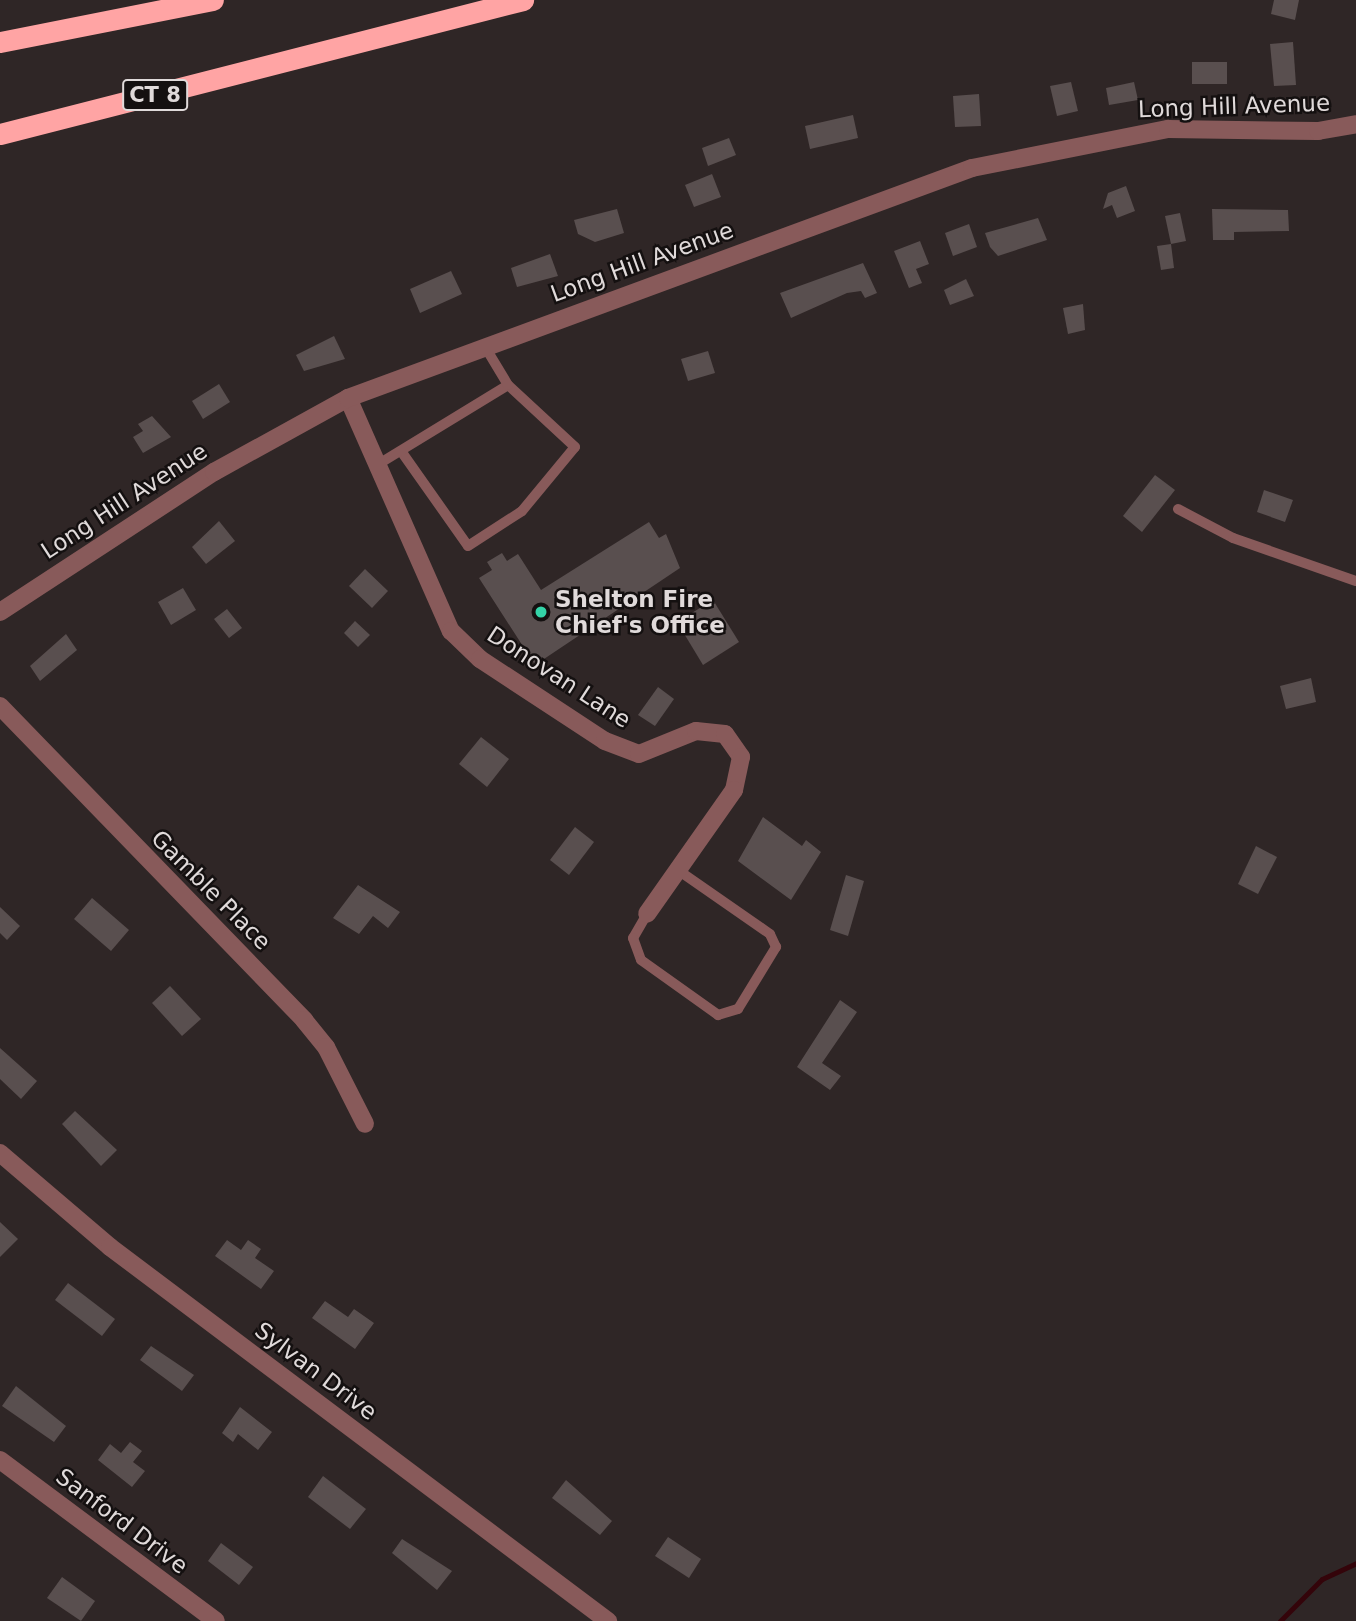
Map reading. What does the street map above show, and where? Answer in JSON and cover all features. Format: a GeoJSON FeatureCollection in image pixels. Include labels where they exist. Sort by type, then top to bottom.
{"type":"FeatureCollection","features":[{"type":"Feature","properties":{"kind":"highway"},"geometry":{"type":"LineString","coordinates":[[0,42],[213,0]]}},
{"type":"Feature","properties":{"kind":"highway","name":"CT 8"},"geometry":{"type":"LineString","coordinates":[[0,134],[523,0]]}},
{"type":"Feature","properties":{"kind":"street","name":"Long Hill Avenue"},"geometry":{"type":"LineString","coordinates":[[0,612],[214,472],[348,398],[484,345],[972,168],[1168,129],[1318,131],[1356,124]]}},
{"type":"Feature","properties":{"kind":"street","name":"Donovan Lane"},"geometry":{"type":"LineString","coordinates":[[348,398],[451,631],[480,659],[604,741],[639,754],[696,731],[725,734],[741,757],[734,790],[647,914]]}},
{"type":"Feature","properties":{"kind":"street","name":"Gamble Place"},"geometry":{"type":"LineString","coordinates":[[0,706],[304,1020],[326,1047],[365,1124]]}},
{"type":"Feature","properties":{"kind":"street","name":"Sylvan Drive"},"geometry":{"type":"LineString","coordinates":[[0,1153],[110,1247],[608,1621]]}},
{"type":"Feature","properties":{"kind":"street","name":"Sanford Drive"},"geometry":{"type":"LineString","coordinates":[[0,1460],[216,1621]]}},
{"type":"Feature","properties":{"kind":"lane"},"geometry":{"type":"LineString","coordinates":[[401,451],[468,546],[522,511],[575,447],[508,386],[484,345]]}},
{"type":"Feature","properties":{"kind":"lane"},"geometry":{"type":"LineString","coordinates":[[377,466],[508,386]]}},
{"type":"Feature","properties":{"kind":"lane"},"geometry":{"type":"LineString","coordinates":[[1178,509],[1233,538],[1356,581]]}},
{"type":"Feature","properties":{"kind":"lane"},"geometry":{"type":"LineString","coordinates":[[647,914],[633,938],[641,960],[718,1015],[738,1009],[776,947],[770,934],[678,870]]}},
{"type":"Feature","properties":{"kind":"building"},"geometry":{"type":"Polygon","coordinates":[[[1274,0],[1299,0],[1295,20],[1271,14],[1274,0]]]}},
{"type":"Feature","properties":{"kind":"building"},"geometry":{"type":"Polygon","coordinates":[[[1293,42],[1296,85],[1274,86],[1270,44],[1293,42]]]}},
{"type":"Feature","properties":{"kind":"building"},"geometry":{"type":"Polygon","coordinates":[[[1192,62],[1227,62],[1227,84],[1192,84],[1192,62]]]}},
{"type":"Feature","properties":{"kind":"building"},"geometry":{"type":"Polygon","coordinates":[[[1071,82],[1078,111],[1057,116],[1050,86],[1071,82]]]}},
{"type":"Feature","properties":{"kind":"building"},"geometry":{"type":"Polygon","coordinates":[[[1134,82],[1138,100],[1109,105],[1106,88],[1134,82]]]}},
{"type":"Feature","properties":{"kind":"building"},"geometry":{"type":"Polygon","coordinates":[[[979,94],[981,126],[955,127],[953,96],[979,94]]]}},
{"type":"Feature","properties":{"kind":"building"},"geometry":{"type":"Polygon","coordinates":[[[853,115],[858,138],[810,149],[805,126],[853,115]]]}},
{"type":"Feature","properties":{"kind":"building"},"geometry":{"type":"Polygon","coordinates":[[[729,138],[736,155],[708,166],[702,148],[729,138]]]}},
{"type":"Feature","properties":{"kind":"building"},"geometry":{"type":"Polygon","coordinates":[[[712,174],[721,197],[694,207],[685,185],[712,174]]]}},
{"type":"Feature","properties":{"kind":"building"},"geometry":{"type":"Polygon","coordinates":[[[1126,186],[1135,211],[1117,218],[1112,205],[1103,209],[1108,193],[1126,186]]]}},
{"type":"Feature","properties":{"kind":"building"},"geometry":{"type":"Polygon","coordinates":[[[617,209],[624,233],[595,242],[578,234],[574,220],[617,209]]]}},
{"type":"Feature","properties":{"kind":"building"},"geometry":{"type":"Polygon","coordinates":[[[1212,209],[1288,210],[1289,231],[1234,232],[1234,240],[1213,240],[1212,209]]]}},
{"type":"Feature","properties":{"kind":"building"},"geometry":{"type":"Polygon","coordinates":[[[1180,213],[1186,241],[1171,244],[1165,216],[1180,213]]]}},
{"type":"Feature","properties":{"kind":"building"},"geometry":{"type":"Polygon","coordinates":[[[1038,218],[1047,240],[998,256],[990,247],[985,233],[1038,218]]]}},
{"type":"Feature","properties":{"kind":"building"},"geometry":{"type":"Polygon","coordinates":[[[969,224],[977,247],[953,256],[945,233],[969,224]]]}},
{"type":"Feature","properties":{"kind":"building"},"geometry":{"type":"Polygon","coordinates":[[[920,241],[929,264],[916,269],[922,283],[909,288],[894,251],[920,241]]]}},
{"type":"Feature","properties":{"kind":"building"},"geometry":{"type":"Polygon","coordinates":[[[1171,244],[1174,268],[1161,270],[1157,246],[1171,244]]]}},
{"type":"Feature","properties":{"kind":"building"},"geometry":{"type":"Polygon","coordinates":[[[550,254],[558,276],[517,287],[511,268],[550,254]]]}},
{"type":"Feature","properties":{"kind":"building"},"geometry":{"type":"Polygon","coordinates":[[[863,263],[877,293],[865,298],[861,291],[847,293],[791,318],[780,293],[863,263]]]}},
{"type":"Feature","properties":{"kind":"building"},"geometry":{"type":"Polygon","coordinates":[[[451,271],[462,294],[420,313],[410,289],[451,271]]]}},
{"type":"Feature","properties":{"kind":"building"},"geometry":{"type":"Polygon","coordinates":[[[966,279],[974,296],[950,305],[944,290],[966,279]]]}},
{"type":"Feature","properties":{"kind":"building"},"geometry":{"type":"Polygon","coordinates":[[[1083,304],[1085,330],[1068,334],[1063,308],[1083,304]]]}},
{"type":"Feature","properties":{"kind":"building"},"geometry":{"type":"Polygon","coordinates":[[[334,336],[345,359],[304,371],[296,355],[334,336]]]}},
{"type":"Feature","properties":{"kind":"building"},"geometry":{"type":"Polygon","coordinates":[[[708,351],[715,373],[688,381],[681,359],[708,351]]]}},
{"type":"Feature","properties":{"kind":"building"},"geometry":{"type":"Polygon","coordinates":[[[219,384],[230,402],[203,419],[192,401],[219,384]]]}},
{"type":"Feature","properties":{"kind":"building"},"geometry":{"type":"Polygon","coordinates":[[[152,416],[171,437],[143,453],[133,437],[143,431],[138,424],[152,416]]]}},
{"type":"Feature","properties":{"kind":"building"},"geometry":{"type":"Polygon","coordinates":[[[1155,475],[1175,490],[1142,532],[1123,516],[1155,475]]]}},
{"type":"Feature","properties":{"kind":"building"},"geometry":{"type":"Polygon","coordinates":[[[1264,490],[1293,500],[1285,522],[1257,512],[1264,490]]]}},
{"type":"Feature","properties":{"kind":"building"},"geometry":{"type":"Polygon","coordinates":[[[219,521],[235,541],[206,564],[192,547],[219,521]]]}},
{"type":"Feature","properties":{"kind":"building"},"geometry":{"type":"Polygon","coordinates":[[[649,522],[659,538],[666,534],[680,568],[535,665],[479,578],[492,570],[487,562],[502,553],[507,561],[518,554],[541,590],[649,522]]]}},
{"type":"Feature","properties":{"kind":"building"},"geometry":{"type":"Polygon","coordinates":[[[365,569],[388,591],[372,608],[349,586],[365,569]]]}},
{"type":"Feature","properties":{"kind":"building"},"geometry":{"type":"Polygon","coordinates":[[[183,588],[196,610],[171,625],[158,602],[183,588]]]}},
{"type":"Feature","properties":{"kind":"building"},"geometry":{"type":"Polygon","coordinates":[[[713,600],[739,642],[703,665],[677,622],[713,600]]]}},
{"type":"Feature","properties":{"kind":"building"},"geometry":{"type":"Polygon","coordinates":[[[227,609],[242,628],[229,638],[214,619],[227,609]]]}},
{"type":"Feature","properties":{"kind":"building"},"geometry":{"type":"Polygon","coordinates":[[[355,621],[370,635],[358,647],[344,633],[355,621]]]}},
{"type":"Feature","properties":{"kind":"building"},"geometry":{"type":"Polygon","coordinates":[[[66,634],[77,650],[40,681],[30,666],[66,634]]]}},
{"type":"Feature","properties":{"kind":"building"},"geometry":{"type":"Polygon","coordinates":[[[1311,678],[1316,702],[1286,709],[1280,686],[1311,678]]]}},
{"type":"Feature","properties":{"kind":"building"},"geometry":{"type":"Polygon","coordinates":[[[658,687],[674,699],[655,726],[638,715],[658,687]]]}},
{"type":"Feature","properties":{"kind":"building"},"geometry":{"type":"Polygon","coordinates":[[[481,737],[509,759],[487,787],[459,764],[481,737]]]}},
{"type":"Feature","properties":{"kind":"building"},"geometry":{"type":"Polygon","coordinates":[[[763,817],[802,846],[806,840],[821,852],[791,900],[738,861],[763,817]]]}},
{"type":"Feature","properties":{"kind":"building"},"geometry":{"type":"Polygon","coordinates":[[[575,827],[594,842],[569,875],[550,860],[575,827]]]}},
{"type":"Feature","properties":{"kind":"building"},"geometry":{"type":"Polygon","coordinates":[[[1256,846],[1277,857],[1258,894],[1238,884],[1256,846]]]}},
{"type":"Feature","properties":{"kind":"building"},"geometry":{"type":"Polygon","coordinates":[[[846,875],[864,881],[848,936],[830,930],[846,875]]]}},
{"type":"Feature","properties":{"kind":"building"},"geometry":{"type":"Polygon","coordinates":[[[358,885],[400,912],[388,928],[373,916],[359,934],[333,918],[358,885]]]}},
{"type":"Feature","properties":{"kind":"building"},"geometry":{"type":"Polygon","coordinates":[[[92,898],[129,930],[111,951],[74,919],[92,898]]]}},
{"type":"Feature","properties":{"kind":"building"},"geometry":{"type":"Polygon","coordinates":[[[0,907],[20,926],[7,940],[0,933],[0,907]]]}},
{"type":"Feature","properties":{"kind":"building"},"geometry":{"type":"Polygon","coordinates":[[[170,986],[201,1019],[182,1036],[152,1003],[170,986]]]}},
{"type":"Feature","properties":{"kind":"building"},"geometry":{"type":"Polygon","coordinates":[[[840,1000],[857,1012],[822,1063],[841,1076],[830,1090],[797,1067],[840,1000]]]}},
{"type":"Feature","properties":{"kind":"building"},"geometry":{"type":"Polygon","coordinates":[[[0,1048],[37,1081],[21,1099],[0,1079],[0,1048]]]}},
{"type":"Feature","properties":{"kind":"building"},"geometry":{"type":"Polygon","coordinates":[[[75,1111],[117,1150],[101,1166],[62,1124],[75,1111]]]}},
{"type":"Feature","properties":{"kind":"building"},"geometry":{"type":"Polygon","coordinates":[[[0,1222],[18,1239],[0,1257],[0,1222]]]}},
{"type":"Feature","properties":{"kind":"building"},"geometry":{"type":"Polygon","coordinates":[[[227,1240],[241,1250],[248,1240],[261,1249],[255,1258],[274,1271],[261,1289],[215,1256],[227,1240]]]}},
{"type":"Feature","properties":{"kind":"building"},"geometry":{"type":"Polygon","coordinates":[[[68,1283],[115,1319],[102,1336],[55,1300],[68,1283]]]}},
{"type":"Feature","properties":{"kind":"building"},"geometry":{"type":"Polygon","coordinates":[[[325,1301],[348,1317],[354,1309],[374,1323],[355,1349],[312,1318],[325,1301]]]}},
{"type":"Feature","properties":{"kind":"building"},"geometry":{"type":"Polygon","coordinates":[[[151,1346],[194,1375],[182,1391],[140,1360],[151,1346]]]}},
{"type":"Feature","properties":{"kind":"building"},"geometry":{"type":"Polygon","coordinates":[[[16,1386],[66,1426],[54,1442],[2,1406],[16,1386]]]}},
{"type":"Feature","properties":{"kind":"building"},"geometry":{"type":"Polygon","coordinates":[[[240,1407],[272,1432],[258,1450],[238,1434],[233,1442],[222,1433],[240,1407]]]}},
{"type":"Feature","properties":{"kind":"building"},"geometry":{"type":"Polygon","coordinates":[[[130,1442],[142,1451],[133,1462],[145,1471],[132,1487],[98,1460],[110,1444],[121,1453],[130,1442]]]}},
{"type":"Feature","properties":{"kind":"building"},"geometry":{"type":"Polygon","coordinates":[[[323,1476],[366,1509],[350,1529],[308,1497],[323,1476]]]}},
{"type":"Feature","properties":{"kind":"building"},"geometry":{"type":"Polygon","coordinates":[[[566,1480],[612,1521],[600,1535],[552,1498],[566,1480]]]}},
{"type":"Feature","properties":{"kind":"building"},"geometry":{"type":"Polygon","coordinates":[[[668,1537],[701,1559],[689,1578],[655,1556],[668,1537]]]}},
{"type":"Feature","properties":{"kind":"building"},"geometry":{"type":"Polygon","coordinates":[[[402,1539],[452,1571],[437,1590],[392,1553],[402,1539]]]}},
{"type":"Feature","properties":{"kind":"building"},"geometry":{"type":"Polygon","coordinates":[[[221,1543],[253,1567],[239,1585],[208,1561],[221,1543]]]}},
{"type":"Feature","properties":{"kind":"building"},"geometry":{"type":"Polygon","coordinates":[[[62,1577],[95,1601],[81,1621],[47,1598],[62,1577]]]}},
{"type":"Feature","properties":{"kind":"waterway"},"geometry":{"type":"LineString","coordinates":[[1280,1621],[1322,1579],[1356,1563]]}},
{"type":"Feature","properties":{"kind":"place","name":"Shelton Fire Chief's Office"},"geometry":{"type":"Point","coordinates":[541,612]}}]}
